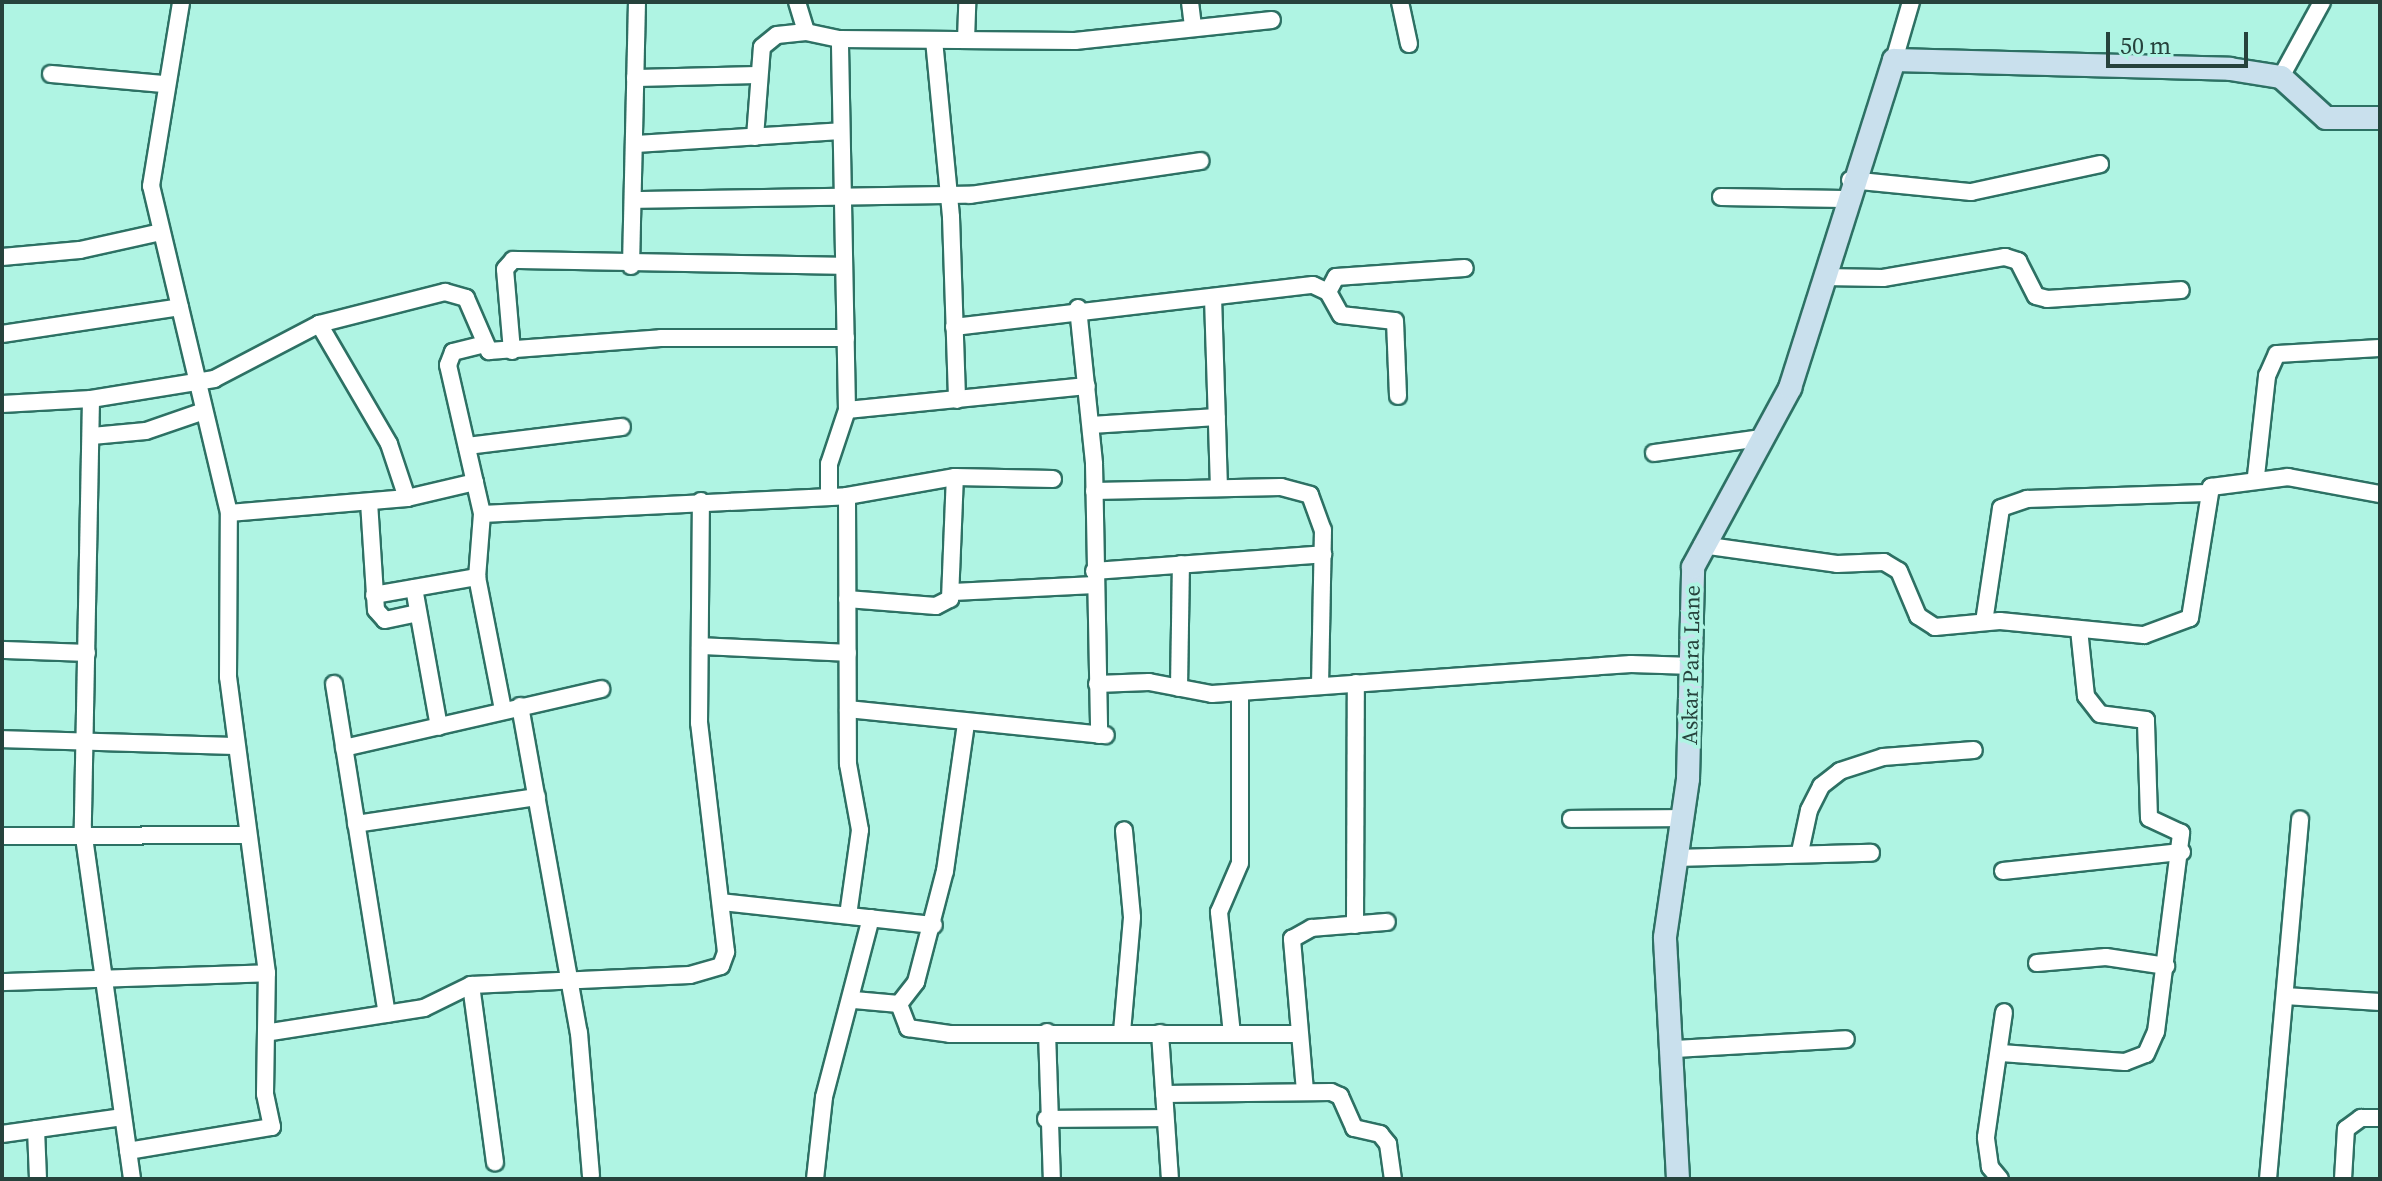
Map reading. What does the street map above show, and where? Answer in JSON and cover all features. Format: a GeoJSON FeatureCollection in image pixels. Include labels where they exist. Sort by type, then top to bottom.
{"type":"FeatureCollection","features":[{"type":"Feature","properties":{"kind":"street"},"geometry":{"type":"LineString","coordinates":[[128,1151],[272,1127],[265,1094],[271,1032],[267,973],[235,746],[226,639],[229,513],[151,186],[164,84],[181,2]]}},
{"type":"Feature","properties":{"kind":"street"},"geometry":{"type":"LineString","coordinates":[[631,266],[637,2]]}},
{"type":"Feature","properties":{"kind":"street"},"geometry":{"type":"LineString","coordinates":[[797,2],[806,32]]}},
{"type":"Feature","properties":{"kind":"street"},"geometry":{"type":"LineString","coordinates":[[966,40],[967,2]]}},
{"type":"Feature","properties":{"kind":"street"},"geometry":{"type":"LineString","coordinates":[[1190,2],[1193,28]]}},
{"type":"Feature","properties":{"kind":"street"},"geometry":{"type":"LineString","coordinates":[[1400,2],[1409,44]]}},
{"type":"Feature","properties":{"kind":"street","name":"Askar Para Lane"},"geometry":{"type":"LineString","coordinates":[[1678,1179],[1675,1049],[1665,937],[1682,818],[1693,666],[1693,567],[1702,545],[1790,388],[1847,190],[1894,60],[1911,2]]}},
{"type":"Feature","properties":{"kind":"street"},"geometry":{"type":"LineString","coordinates":[[2281,77],[2322,2]]}},
{"type":"Feature","properties":{"kind":"street"},"geometry":{"type":"LineString","coordinates":[[755,137],[759,75],[766,40],[806,32],[840,39],[1075,41],[1272,20]]}},
{"type":"Feature","properties":{"kind":"street"},"geometry":{"type":"LineString","coordinates":[[829,497],[829,464],[847,410],[840,39]]}},
{"type":"Feature","properties":{"kind":"street"},"geometry":{"type":"LineString","coordinates":[[934,40],[950,195],[957,400]]}},
{"type":"Feature","properties":{"kind":"street"},"geometry":{"type":"LineString","coordinates":[[1894,60],[2130,62],[2281,77],[2326,118],[2380,118]]}},
{"type":"Feature","properties":{"kind":"street"},"geometry":{"type":"LineString","coordinates":[[51,74],[164,84]]}},
{"type":"Feature","properties":{"kind":"street"},"geometry":{"type":"LineString","coordinates":[[635,78],[759,75]]}},
{"type":"Feature","properties":{"kind":"street"},"geometry":{"type":"LineString","coordinates":[[636,144],[841,131]]}},
{"type":"Feature","properties":{"kind":"street"},"geometry":{"type":"LineString","coordinates":[[634,200],[950,195],[1201,161]]}},
{"type":"Feature","properties":{"kind":"street"},"geometry":{"type":"LineString","coordinates":[[1721,197],[1847,190],[1971,192],[2100,164]]}},
{"type":"Feature","properties":{"kind":"street"},"geometry":{"type":"LineString","coordinates":[[2,257],[80,250],[161,232]]}},
{"type":"Feature","properties":{"kind":"street"},"geometry":{"type":"LineString","coordinates":[[1823,277],[1883,278],[2005,257],[2018,261],[2036,296],[2047,299],[2181,290]]}},
{"type":"Feature","properties":{"kind":"street"},"geometry":{"type":"LineString","coordinates":[[512,351],[507,263],[844,266]]}},
{"type":"Feature","properties":{"kind":"street"},"geometry":{"type":"LineString","coordinates":[[1328,292],[1336,277],[1465,268]]}},
{"type":"Feature","properties":{"kind":"street"},"geometry":{"type":"LineString","coordinates":[[954,327],[1078,308],[1313,285],[1328,292],[1341,315],[1395,321],[1398,396]]}},
{"type":"Feature","properties":{"kind":"street"},"geometry":{"type":"LineString","coordinates":[[2,404],[91,399],[199,382],[243,368],[319,324],[457,292],[481,345]]}},
{"type":"Feature","properties":{"kind":"street"},"geometry":{"type":"LineString","coordinates":[[1213,297],[1219,488]]}},
{"type":"Feature","properties":{"kind":"street"},"geometry":{"type":"LineString","coordinates":[[2,334],[180,307]]}},
{"type":"Feature","properties":{"kind":"street"},"geometry":{"type":"LineString","coordinates":[[848,709],[966,724],[1102,735],[1097,684],[1091,425],[1078,308]]}},
{"type":"Feature","properties":{"kind":"street"},"geometry":{"type":"LineString","coordinates":[[319,324],[389,444],[407,498]]}},
{"type":"Feature","properties":{"kind":"street"},"geometry":{"type":"LineString","coordinates":[[591,1175],[568,979],[537,797],[477,577],[482,514],[449,356],[481,345],[512,351],[593,341],[846,338]]}},
{"type":"Feature","properties":{"kind":"street"},"geometry":{"type":"LineString","coordinates":[[2256,476],[2267,376],[2277,354],[2380,348]]}},
{"type":"Feature","properties":{"kind":"street"},"geometry":{"type":"LineString","coordinates":[[847,410],[1087,386]]}},
{"type":"Feature","properties":{"kind":"street"},"geometry":{"type":"LineString","coordinates":[[91,399],[83,830],[100,981],[132,1179]]}},
{"type":"Feature","properties":{"kind":"street"},"geometry":{"type":"LineString","coordinates":[[92,436],[146,431],[204,411]]}},
{"type":"Feature","properties":{"kind":"street"},"geometry":{"type":"LineString","coordinates":[[1091,425],[1217,417]]}},
{"type":"Feature","properties":{"kind":"street"},"geometry":{"type":"LineString","coordinates":[[467,446],[622,427]]}},
{"type":"Feature","properties":{"kind":"street"},"geometry":{"type":"LineString","coordinates":[[1654,453],[1761,438]]}},
{"type":"Feature","properties":{"kind":"street"},"geometry":{"type":"LineString","coordinates":[[1984,622],[2001,508],[2027,499],[2206,493],[2256,476],[2380,494]]}},
{"type":"Feature","properties":{"kind":"street"},"geometry":{"type":"LineString","coordinates":[[482,514],[847,496],[955,477],[1053,479]]}},
{"type":"Feature","properties":{"kind":"street"},"geometry":{"type":"LineString","coordinates":[[953,592],[955,477]]}},
{"type":"Feature","properties":{"kind":"street"},"geometry":{"type":"LineString","coordinates":[[229,513],[407,498],[475,482]]}},
{"type":"Feature","properties":{"kind":"street"},"geometry":{"type":"LineString","coordinates":[[1094,491],[1281,487],[1310,495],[1323,554],[1320,685]]}},
{"type":"Feature","properties":{"kind":"street"},"geometry":{"type":"LineString","coordinates":[[1702,545],[1837,564],[1884,562],[1899,571],[1925,623],[1947,628],[1984,622],[2144,635],[2190,618],[2206,493]]}},
{"type":"Feature","properties":{"kind":"street"},"geometry":{"type":"LineString","coordinates":[[847,496],[849,777],[860,830],[848,915]]}},
{"type":"Feature","properties":{"kind":"street"},"geometry":{"type":"LineString","coordinates":[[271,1032],[438,1003],[471,985],[714,970],[726,952],[699,723],[701,501]]}},
{"type":"Feature","properties":{"kind":"street"},"geometry":{"type":"LineString","coordinates":[[369,502],[374,595],[385,620],[417,613]]}},
{"type":"Feature","properties":{"kind":"street"},"geometry":{"type":"LineString","coordinates":[[847,599],[936,606],[953,592],[1094,578],[1181,564],[1323,554]]}},
{"type":"Feature","properties":{"kind":"street"},"geometry":{"type":"LineString","coordinates":[[1179,688],[1181,564]]}},
{"type":"Feature","properties":{"kind":"street"},"geometry":{"type":"LineString","coordinates":[[374,595],[477,577]]}},
{"type":"Feature","properties":{"kind":"street"},"geometry":{"type":"LineString","coordinates":[[414,588],[439,727]]}},
{"type":"Feature","properties":{"kind":"street"},"geometry":{"type":"LineString","coordinates":[[2001,1053],[2113,1062],[2146,1054],[2166,966],[2182,852],[2181,833],[2155,824],[2147,809],[2146,720],[2093,708],[2082,678],[2079,629]]}},
{"type":"Feature","properties":{"kind":"street"},"geometry":{"type":"LineString","coordinates":[[700,646],[848,653]]}},
{"type":"Feature","properties":{"kind":"street"},"geometry":{"type":"LineString","coordinates":[[2,650],[87,653]]}},
{"type":"Feature","properties":{"kind":"street"},"geometry":{"type":"LineString","coordinates":[[1097,684],[1240,693],[1320,685],[1693,666]]}},
{"type":"Feature","properties":{"kind":"street"},"geometry":{"type":"LineString","coordinates":[[1355,925],[1356,683]]}},
{"type":"Feature","properties":{"kind":"street"},"geometry":{"type":"LineString","coordinates":[[334,684],[387,1014]]}},
{"type":"Feature","properties":{"kind":"street"},"geometry":{"type":"LineString","coordinates":[[344,748],[601,689]]}},
{"type":"Feature","properties":{"kind":"street"},"geometry":{"type":"LineString","coordinates":[[1232,1034],[1219,912],[1240,863],[1240,693]]}},
{"type":"Feature","properties":{"kind":"street"},"geometry":{"type":"LineString","coordinates":[[899,1004],[916,982],[934,925],[966,724]]}},
{"type":"Feature","properties":{"kind":"street"},"geometry":{"type":"LineString","coordinates":[[2,739],[235,746]]}},
{"type":"Feature","properties":{"kind":"street"},"geometry":{"type":"LineString","coordinates":[[1800,852],[1809,810],[1821,786],[1840,771],[1883,757],[1974,750]]}},
{"type":"Feature","properties":{"kind":"street"},"geometry":{"type":"LineString","coordinates":[[356,824],[537,797]]}},
{"type":"Feature","properties":{"kind":"street"},"geometry":{"type":"LineString","coordinates":[[1571,819],[1682,818]]}},
{"type":"Feature","properties":{"kind":"street"},"geometry":{"type":"LineString","coordinates":[[2268,1179],[2300,819]]}},
{"type":"Feature","properties":{"kind":"street"},"geometry":{"type":"LineString","coordinates":[[2,836],[83,830],[246,835]]}},
{"type":"Feature","properties":{"kind":"street"},"geometry":{"type":"LineString","coordinates":[[1122,1032],[1132,917],[1124,830]]}},
{"type":"Feature","properties":{"kind":"street"},"geometry":{"type":"LineString","coordinates":[[1675,858],[1800,852],[1871,853]]}},
{"type":"Feature","properties":{"kind":"street"},"geometry":{"type":"LineString","coordinates":[[2003,871],[2182,852]]}},
{"type":"Feature","properties":{"kind":"street"},"geometry":{"type":"LineString","coordinates":[[721,902],[934,925]]}},
{"type":"Feature","properties":{"kind":"street"},"geometry":{"type":"LineString","coordinates":[[815,1179],[824,1097],[854,1000],[871,918]]}},
{"type":"Feature","properties":{"kind":"street"},"geometry":{"type":"LineString","coordinates":[[1305,1091],[1292,939],[1301,931],[1387,922]]}},
{"type":"Feature","properties":{"kind":"street"},"geometry":{"type":"LineString","coordinates":[[2037,963],[2106,957],[2166,966]]}},
{"type":"Feature","properties":{"kind":"street"},"geometry":{"type":"LineString","coordinates":[[2,982],[267,973]]}},
{"type":"Feature","properties":{"kind":"street"},"geometry":{"type":"LineString","coordinates":[[471,985],[495,1162]]}},
{"type":"Feature","properties":{"kind":"street"},"geometry":{"type":"LineString","coordinates":[[2285,996],[2380,1002]]}},
{"type":"Feature","properties":{"kind":"street"},"geometry":{"type":"LineString","coordinates":[[854,1000],[899,1004]]}},
{"type":"Feature","properties":{"kind":"street"},"geometry":{"type":"LineString","coordinates":[[899,1004],[904,1023],[915,1032],[1299,1034]]}},
{"type":"Feature","properties":{"kind":"street"},"geometry":{"type":"LineString","coordinates":[[2000,1179],[1990,1167],[1986,1137],[2001,1053],[2004,1012]]}},
{"type":"Feature","properties":{"kind":"street"},"geometry":{"type":"LineString","coordinates":[[1047,1032],[1046,1119],[1052,1179]]}},
{"type":"Feature","properties":{"kind":"street"},"geometry":{"type":"LineString","coordinates":[[1160,1033],[1170,1179]]}},
{"type":"Feature","properties":{"kind":"street"},"geometry":{"type":"LineString","coordinates":[[1675,1049],[1846,1039]]}},
{"type":"Feature","properties":{"kind":"street"},"geometry":{"type":"LineString","coordinates":[[1164,1094],[1305,1091],[1340,1096],[1354,1128],[1380,1134],[1393,1179]]}},
{"type":"Feature","properties":{"kind":"street"},"geometry":{"type":"LineString","coordinates":[[2,1134],[123,1117]]}},
{"type":"Feature","properties":{"kind":"street"},"geometry":{"type":"LineString","coordinates":[[1046,1119],[1165,1118]]}},
{"type":"Feature","properties":{"kind":"street"},"geometry":{"type":"LineString","coordinates":[[2343,1179],[2346,1129],[2361,1118],[2380,1118]]}},
{"type":"Feature","properties":{"kind":"street"},"geometry":{"type":"LineString","coordinates":[[36,1129],[38,1179]]}}]}
